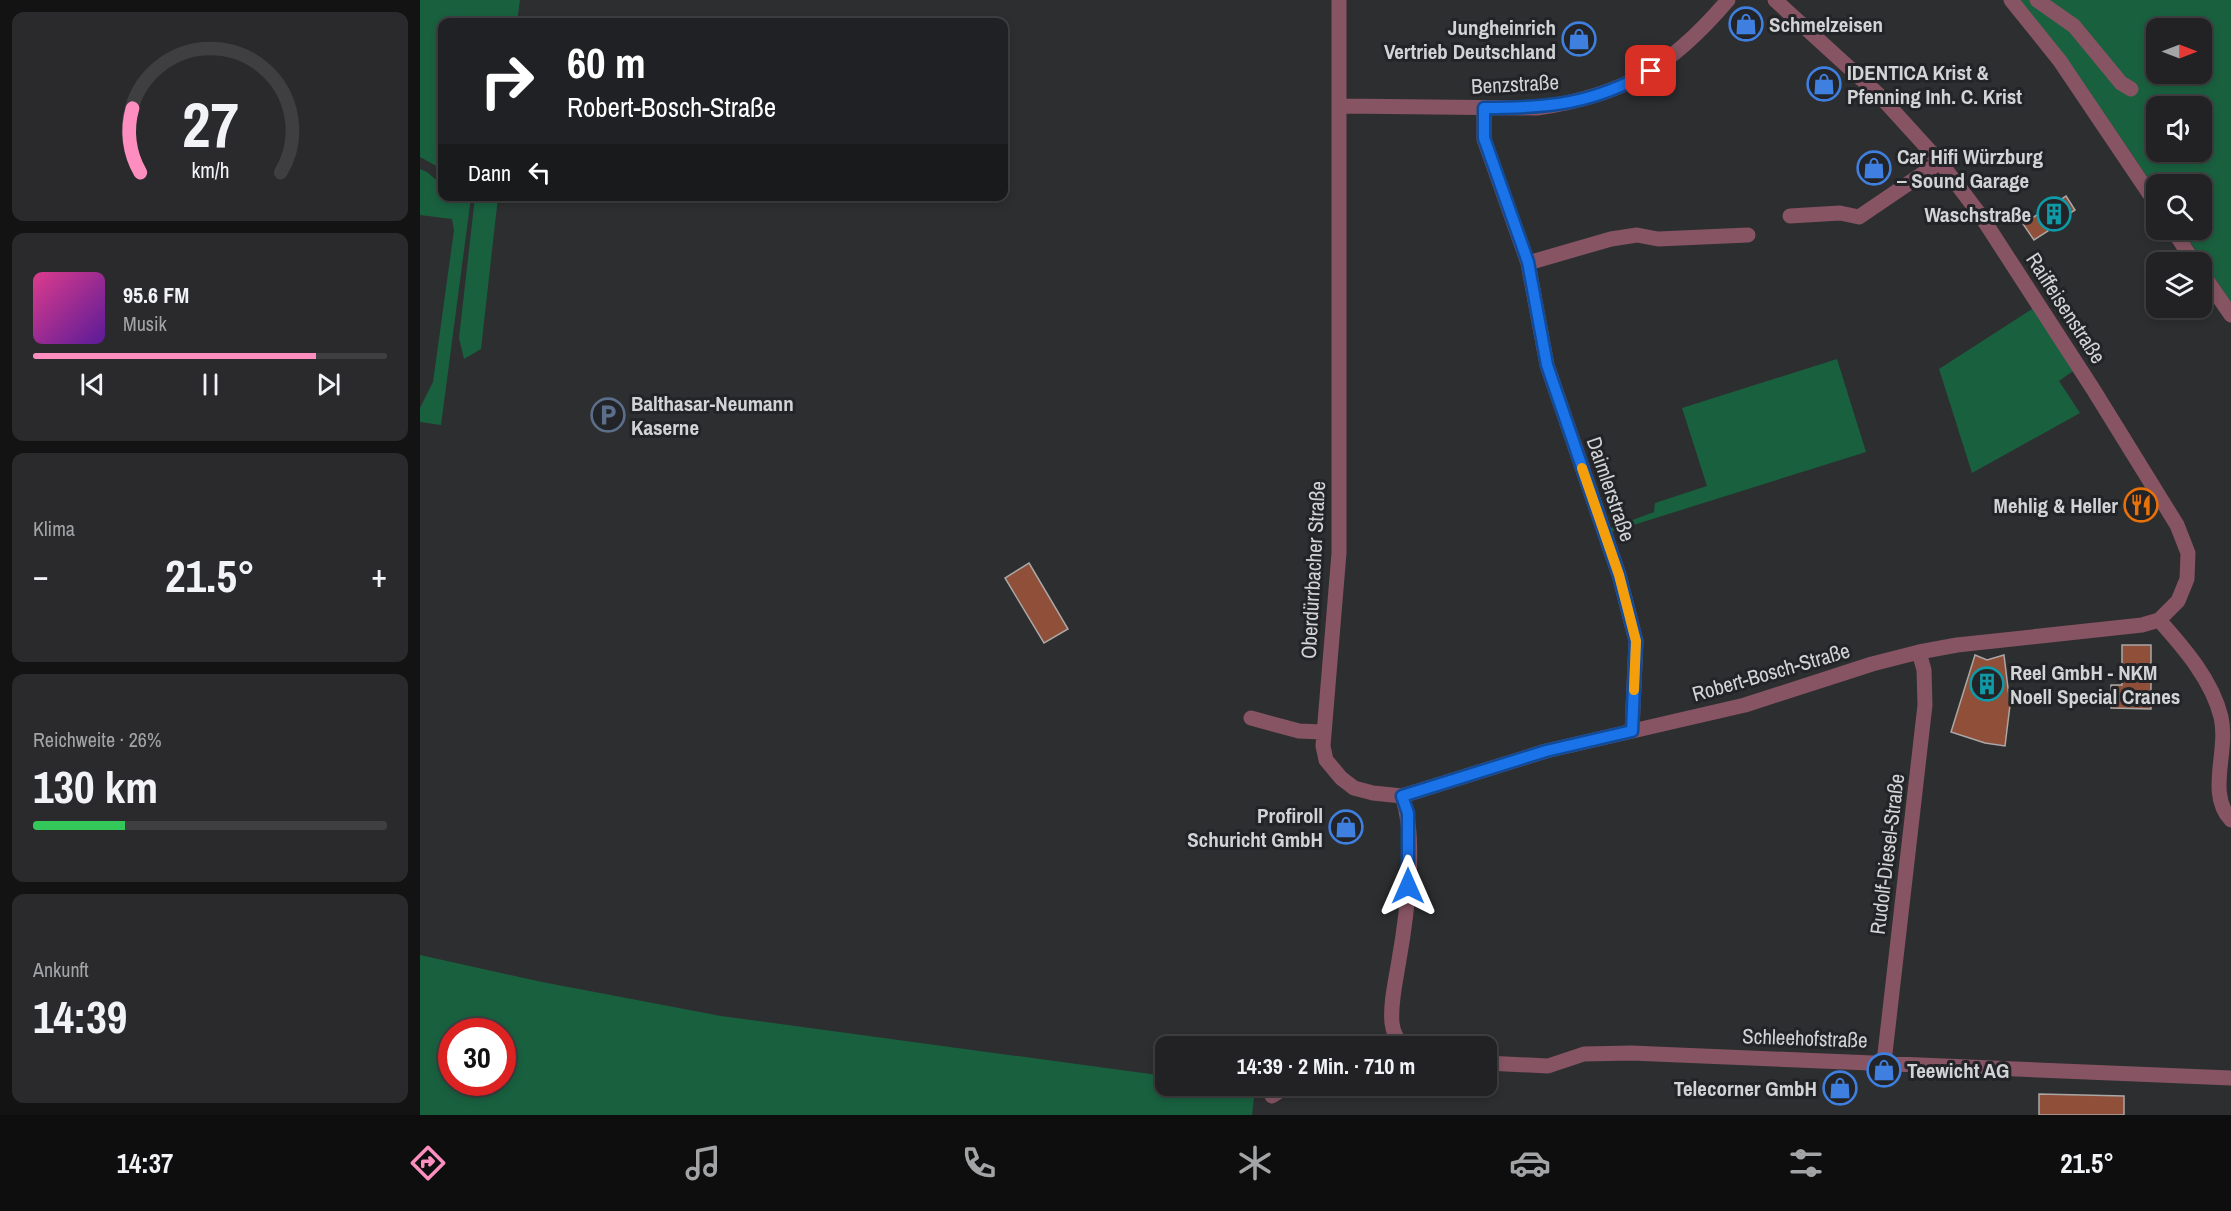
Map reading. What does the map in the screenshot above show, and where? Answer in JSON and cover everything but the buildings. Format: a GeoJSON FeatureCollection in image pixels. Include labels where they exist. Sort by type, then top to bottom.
{"type":"FeatureCollection","features":[{"type":"Feature","properties":{"kind":"street","name":"Oberdürrbacher Straße"},"geometry":{"type":"LineString","coordinates":[[1339,0],[1340,553],[1322,732],[1326,760],[1341,778],[1354,788],[1373,793],[1402,796]]}},
{"type":"Feature","properties":{"kind":"street","name":"Benzstraße"},"geometry":{"type":"LineString","coordinates":[[1340,106],[1537,108],[1560,105],[1625,85],[1681,51],[1728,0]]}},
{"type":"Feature","properties":{"kind":"street","name":"Raiffeisenstraße"},"geometry":{"type":"LineString","coordinates":[[1775,0],[1879,95],[1940,162],[1987,225],[2093,389],[2177,525],[2188,554],[2187,579],[2178,601],[2159,621]]}},
{"type":"Feature","properties":{"kind":"street"},"geometry":{"type":"LineString","coordinates":[[2011,0],[2060,61],[2146,189]]}},
{"type":"Feature","properties":{"kind":"street"},"geometry":{"type":"LineString","coordinates":[[2037,0],[2074,26],[2121,83],[2131,89]]}},
{"type":"Feature","properties":{"kind":"street","name":"Daimlerstraße"},"geometry":{"type":"LineString","coordinates":[[1484,108],[1484,138],[1528,262],[1547,365],[1619,575],[1636,641],[1632,731]]}},
{"type":"Feature","properties":{"kind":"street"},"geometry":{"type":"LineString","coordinates":[[1790,216],[1840,213],[1859,217],[1940,162]]}},
{"type":"Feature","properties":{"kind":"street"},"geometry":{"type":"LineString","coordinates":[[1528,262],[1611,238],[1637,235],[1658,239],[1748,234]]}},
{"type":"Feature","properties":{"kind":"street"},"geometry":{"type":"LineString","coordinates":[[2212,287],[2231,315]]}},
{"type":"Feature","properties":{"kind":"street"},"geometry":{"type":"LineString","coordinates":[[2159,621],[2191,655],[2221,715],[2225,737],[2218,794],[2222,810],[2231,820]]}},
{"type":"Feature","properties":{"kind":"street","name":"Robert-Bosch-Straße"},"geometry":{"type":"LineString","coordinates":[[1402,796],[1546,751],[1745,705],[1872,664],[1919,652],[1957,645],[2142,625],[2159,621]]}},
{"type":"Feature","properties":{"kind":"street","name":"Rudolf-Diesel-Straße"},"geometry":{"type":"LineString","coordinates":[[1884,1062],[1925,705],[1924,670],[1919,652]]}},
{"type":"Feature","properties":{"kind":"street"},"geometry":{"type":"LineString","coordinates":[[1251,718],[1299,731],[1322,732]]}},
{"type":"Feature","properties":{"kind":"street"},"geometry":{"type":"LineString","coordinates":[[1395,1036],[1392,1025],[1394,994],[1408,906],[1408,813],[1402,796]]}},
{"type":"Feature","properties":{"kind":"street","name":"Schleehofstraße"},"geometry":{"type":"LineString","coordinates":[[1497,1064],[1548,1066],[1584,1054],[1619,1053],[1884,1062],[2231,1078]]}},
{"type":"Feature","properties":{"kind":"green space"},"geometry":{"type":"Polygon","coordinates":[[[420,0],[520,0],[518,18],[438,18],[438,167],[420,157],[420,0]]]}},
{"type":"Feature","properties":{"kind":"green space"},"geometry":{"type":"Polygon","coordinates":[[[2020,0],[2231,0],[2231,302],[2212,274],[2212,252],[2197,252],[2189,240],[2212,240],[2212,174],[2146,175],[2067,59],[2020,0]]]}},
{"type":"Feature","properties":{"kind":"green space"},"geometry":{"type":"Polygon","coordinates":[[[420,169],[438,182],[438,201],[470,201],[441,425],[420,422],[420,408],[433,382],[454,230],[452,219],[420,215],[420,169]]]}},
{"type":"Feature","properties":{"kind":"green space"},"geometry":{"type":"Polygon","coordinates":[[[475,201],[498,201],[481,349],[464,359],[459,338],[475,201]]]}},
{"type":"Feature","properties":{"kind":"green space"},"geometry":{"type":"Polygon","coordinates":[[[2035,307],[2073,371],[2059,381],[2080,413],[1972,473],[1939,369],[2035,307]]]}},
{"type":"Feature","properties":{"kind":"green space"},"geometry":{"type":"Polygon","coordinates":[[[1837,359],[1866,452],[1611,532],[1611,528],[1654,512],[1655,503],[1707,486],[1682,408],[1837,359]]]}},
{"type":"Feature","properties":{"kind":"green space"},"geometry":{"type":"Polygon","coordinates":[[[420,955],[542,982],[721,1016],[1155,1075],[1155,1096],[1254,1096],[1252,1115],[420,1115],[420,955]]]}},
{"type":"Feature","properties":{"kind":"slow traffic"},"geometry":{"type":"LineString","coordinates":[[1582,468],[1619,575],[1636,641],[1634,690]]}},
{"type":"Feature","properties":{"kind":"place","name":"Schmelzeisen"},"geometry":{"type":"Point","coordinates":[1746,24]}},
{"type":"Feature","properties":{"kind":"place","name":"Jungheinrich Vertrieb Deutschland"},"geometry":{"type":"Point","coordinates":[1579,39]}},
{"type":"Feature","properties":{"kind":"place","name":"IDENTICA Krist & Pfenning Inh. C. Krist"},"geometry":{"type":"Point","coordinates":[1824,84]}},
{"type":"Feature","properties":{"kind":"place","name":"Car Hifi Würzburg – Sound Garage"},"geometry":{"type":"Point","coordinates":[1874,168]}},
{"type":"Feature","properties":{"kind":"place","name":"Waschstraße"},"geometry":{"type":"Point","coordinates":[2054,214]}},
{"type":"Feature","properties":{"kind":"place","name":"Balthasar-Neumann Kaserne"},"geometry":{"type":"Point","coordinates":[608,415]}},
{"type":"Feature","properties":{"kind":"place","name":"Mehlig & Heller"},"geometry":{"type":"Point","coordinates":[2141,505]}},
{"type":"Feature","properties":{"kind":"place","name":"Reel GmbH - NKM Noell Special Cranes"},"geometry":{"type":"Point","coordinates":[1987,684]}},
{"type":"Feature","properties":{"kind":"place","name":"Profiroll Schuricht GmbH"},"geometry":{"type":"Point","coordinates":[1346,827]}},
{"type":"Feature","properties":{"kind":"place","name":"Teewicht AG"},"geometry":{"type":"Point","coordinates":[1884,1070]}},
{"type":"Feature","properties":{"kind":"place","name":"Telecorner GmbH"},"geometry":{"type":"Point","coordinates":[1840,1088]}},
{"type":"Feature","properties":{"kind":"route"},"geometry":{"type":"LineString","coordinates":[[1408,886],[1408,813],[1402,796],[1546,751],[1632,731],[1636,641],[1619,575],[1547,365],[1528,262],[1484,138],[1484,108],[1537,108],[1560,105],[1625,85],[1651,71]]}}]}
